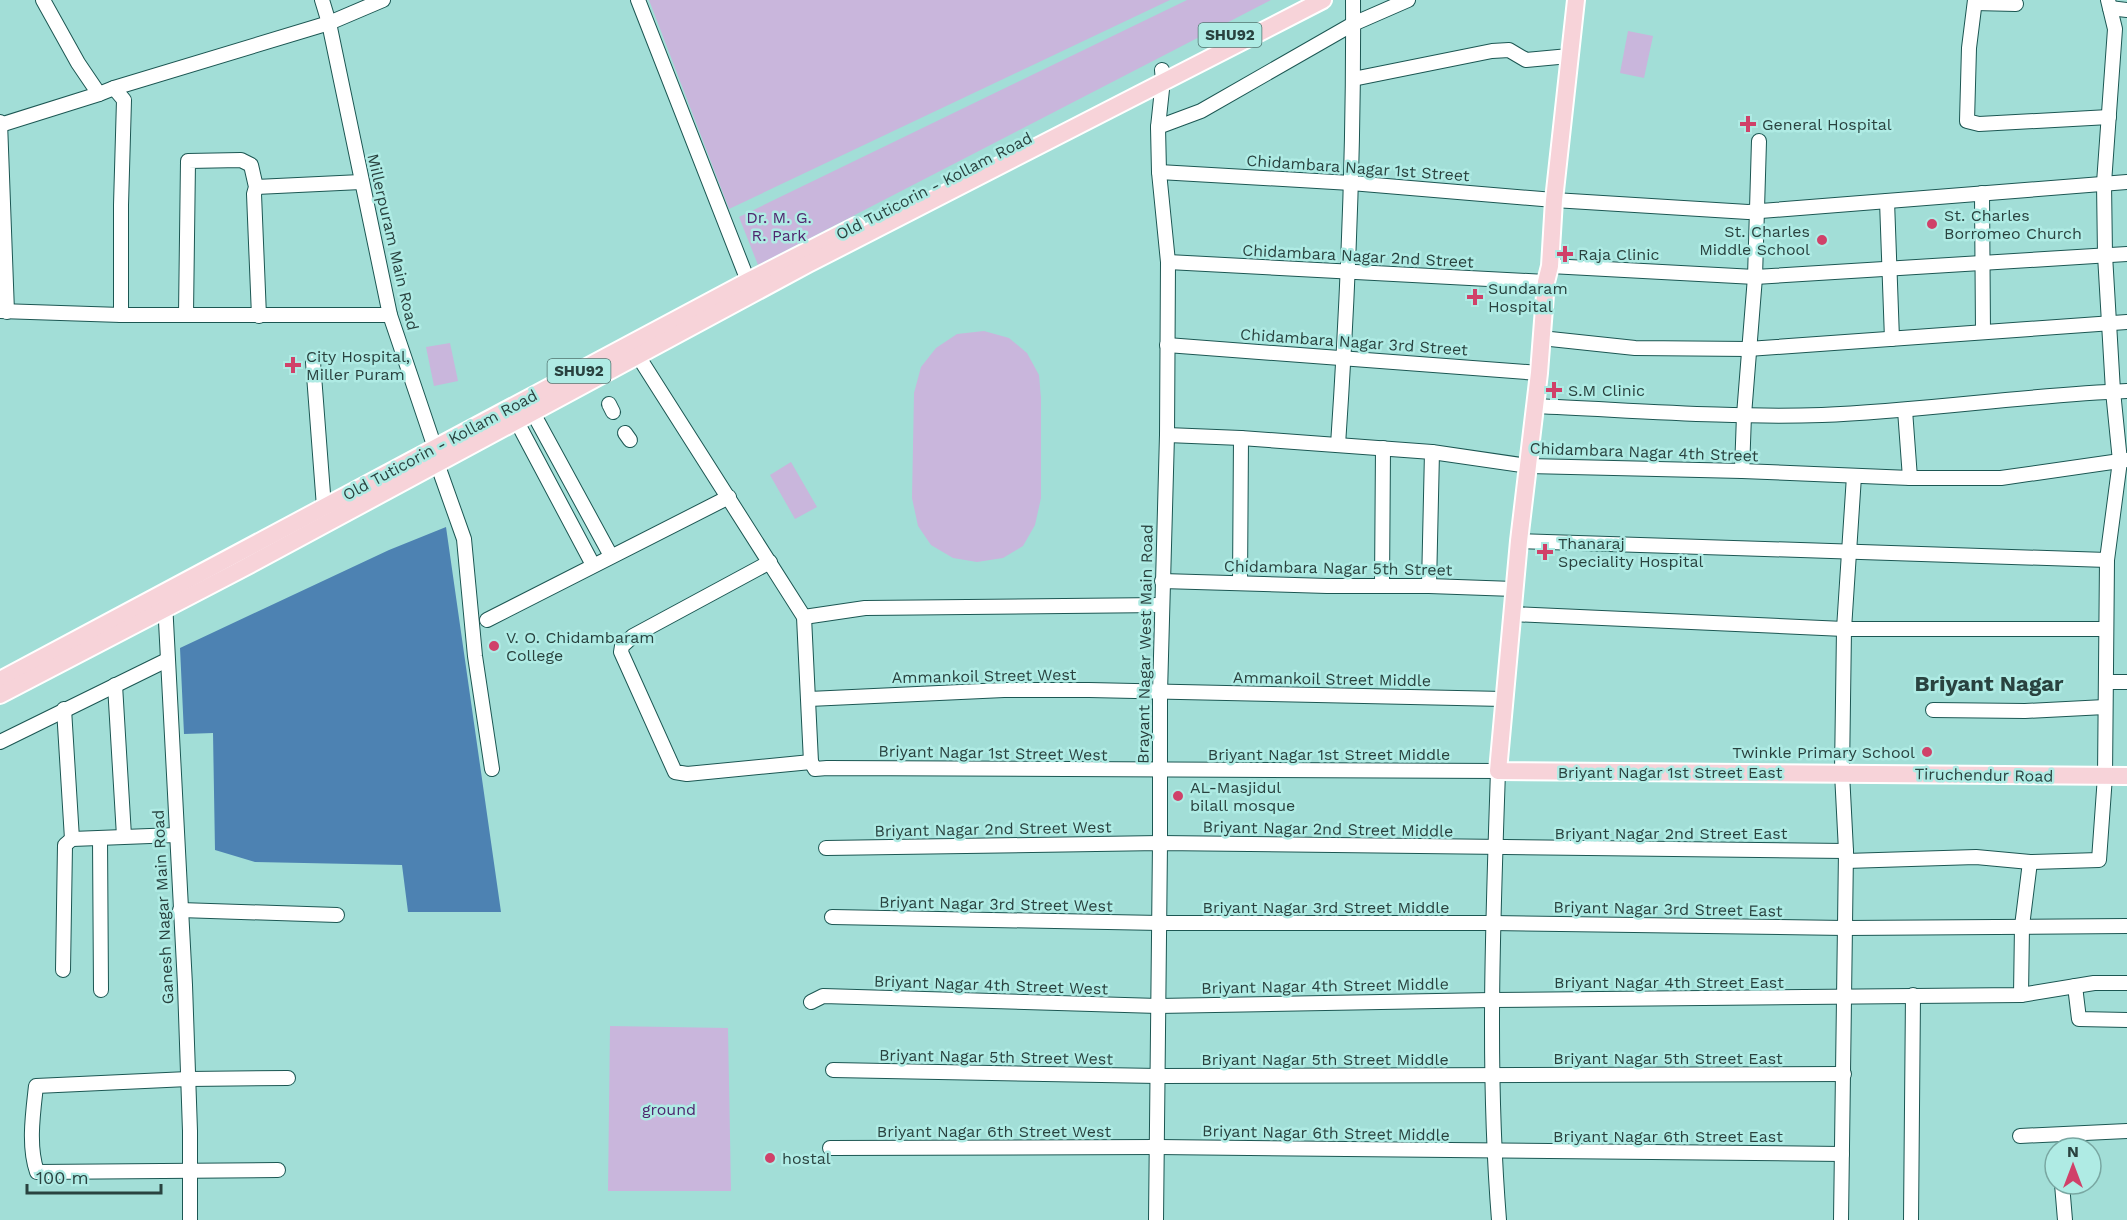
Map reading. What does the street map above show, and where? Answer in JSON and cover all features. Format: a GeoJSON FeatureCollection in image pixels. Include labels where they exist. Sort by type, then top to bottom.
{"type":"FeatureCollection","features":[{"type":"Feature","properties":{"kind":"main road","name":"Old Tuticorin - Kollam Road"},"geometry":{"type":"LineString","coordinates":[[0,680],[164,600],[324,507],[436,456],[634,349],[748,281],[1162,75],[1298,0]]}},
{"type":"Feature","properties":{"kind":"main road"},"geometry":{"type":"LineString","coordinates":[[0,695],[164,600],[248,565],[436,456],[516,420],[634,349],[808,264],[1162,75],[1323,0]]}},
{"type":"Feature","properties":{"kind":"main road"},"geometry":{"type":"LineString","coordinates":[[1498,771],[1514,589],[1539,373],[1554,200],[1576,0]]}},
{"type":"Feature","properties":{"kind":"main road","name":"Briyant Nagar 1st Street East"},"geometry":{"type":"LineString","coordinates":[[1498,771],[1842,773]]}},
{"type":"Feature","properties":{"kind":"main road","name":"Tiruchendur Road"},"geometry":{"type":"LineString","coordinates":[[1842,773],[2127,776]]}},
{"type":"Feature","properties":{"kind":"street"},"geometry":{"type":"LineString","coordinates":[[44,0],[78,63],[99,94]]}},
{"type":"Feature","properties":{"kind":"street","name":"Millerpuram Main Road"},"geometry":{"type":"LineString","coordinates":[[322,0],[329,23],[390,315],[464,539],[475,656],[492,769]]}},
{"type":"Feature","properties":{"kind":"street"},"geometry":{"type":"LineString","coordinates":[[4,311],[0,124],[329,23],[383,0]]}},
{"type":"Feature","properties":{"kind":"street"},"geometry":{"type":"LineString","coordinates":[[638,0],[748,281]]}},
{"type":"Feature","properties":{"kind":"street"},"geometry":{"type":"LineString","coordinates":[[1338,445],[1352,183],[1353,0]]}},
{"type":"Feature","properties":{"kind":"street"},"geometry":{"type":"LineString","coordinates":[[1158,127],[1201,111],[1353,24],[1408,0]]}},
{"type":"Feature","properties":{"kind":"street"},"geometry":{"type":"LineString","coordinates":[[2016,4],[1975,2],[1969,48],[1967,121],[1979,124],[2109,117]]}},
{"type":"Feature","properties":{"kind":"street"},"geometry":{"type":"LineString","coordinates":[[2105,776],[2107,560],[2124,460],[2120,391],[2110,323],[2105,255],[2104,183],[2115,29],[2109,4]]}},
{"type":"Feature","properties":{"kind":"street"},"geometry":{"type":"LineString","coordinates":[[2109,4],[2127,10]]}},
{"type":"Feature","properties":{"kind":"street"},"geometry":{"type":"LineString","coordinates":[[1353,79],[1492,51],[1509,50],[1526,60],[1569,56]]}},
{"type":"Feature","properties":{"kind":"street","name":"Brayant Nagar West Main Road"},"geometry":{"type":"LineString","coordinates":[[1156,1220],[1160,693],[1167,435],[1168,262],[1159,172],[1158,127],[1162,75]]}},
{"type":"Feature","properties":{"kind":"street"},"geometry":{"type":"LineString","coordinates":[[114,88],[124,100],[121,315]]}},
{"type":"Feature","properties":{"kind":"street"},"geometry":{"type":"LineString","coordinates":[[1742,471],[1748,349],[1755,277],[1759,141]]}},
{"type":"Feature","properties":{"kind":"street"},"geometry":{"type":"LineString","coordinates":[[186,314],[188,161],[241,160],[251,165],[256,187],[254,194],[259,316]]}},
{"type":"Feature","properties":{"kind":"street","name":"Chidambara Nagar 1st Street"},"geometry":{"type":"LineString","coordinates":[[1159,172],[1352,183],[1554,200],[1757,212],[2127,182]]}},
{"type":"Feature","properties":{"kind":"street"},"geometry":{"type":"LineString","coordinates":[[256,187],[362,182]]}},
{"type":"Feature","properties":{"kind":"street"},"geometry":{"type":"LineString","coordinates":[[1983,193],[1983,333]]}},
{"type":"Feature","properties":{"kind":"street"},"geometry":{"type":"LineString","coordinates":[[1887,201],[1892,339]]}},
{"type":"Feature","properties":{"kind":"street","name":"Chidambara Nagar 2nd Street"},"geometry":{"type":"LineString","coordinates":[[1168,262],[1348,272],[1755,277],[2127,254]]}},
{"type":"Feature","properties":{"kind":"street"},"geometry":{"type":"LineString","coordinates":[[0,296],[4,311]]}},
{"type":"Feature","properties":{"kind":"street"},"geometry":{"type":"LineString","coordinates":[[4,311],[121,315],[390,315]]}},
{"type":"Feature","properties":{"kind":"street"},"geometry":{"type":"LineString","coordinates":[[1541,338],[1635,348],[1748,349],[2127,322]]}},
{"type":"Feature","properties":{"kind":"street","name":"Chidambara Nagar 3rd Street"},"geometry":{"type":"LineString","coordinates":[[1167,345],[1539,373]]}},
{"type":"Feature","properties":{"kind":"street"},"geometry":{"type":"LineString","coordinates":[[634,349],[729,497],[770,562],[804,617],[811,762],[687,774],[675,772],[621,652],[622,646],[633,636],[770,562]]}},
{"type":"Feature","properties":{"kind":"street"},"geometry":{"type":"LineString","coordinates":[[313,362],[324,507]]}},
{"type":"Feature","properties":{"kind":"street"},"geometry":{"type":"LineString","coordinates":[[1535,406],[1744,415],[1821,415],[2120,391]]}},
{"type":"Feature","properties":{"kind":"street"},"geometry":{"type":"LineString","coordinates":[[1905,410],[1910,478]]}},
{"type":"Feature","properties":{"kind":"street"},"geometry":{"type":"LineString","coordinates":[[532,411],[611,556]]}},
{"type":"Feature","properties":{"kind":"street"},"geometry":{"type":"LineString","coordinates":[[516,420],[593,565]]}},
{"type":"Feature","properties":{"kind":"street","name":"Chidambara Nagar 4th Street"},"geometry":{"type":"LineString","coordinates":[[1167,435],[1432,452],[1528,466],[1910,478],[2001,477],[2124,460]]}},
{"type":"Feature","properties":{"kind":"street"},"geometry":{"type":"LineString","coordinates":[[1240,583],[1241,438]]}},
{"type":"Feature","properties":{"kind":"street"},"geometry":{"type":"LineString","coordinates":[[1382,586],[1383,448]]}},
{"type":"Feature","properties":{"kind":"street"},"geometry":{"type":"LineString","coordinates":[[1429,586],[1432,452]]}},
{"type":"Feature","properties":{"kind":"street"},"geometry":{"type":"LineString","coordinates":[[1841,1220],[1846,856],[1842,773],[1844,629],[1854,476]]}},
{"type":"Feature","properties":{"kind":"street"},"geometry":{"type":"LineString","coordinates":[[488,620],[729,497]]}},
{"type":"Feature","properties":{"kind":"street"},"geometry":{"type":"LineString","coordinates":[[1519,541],[2107,560]]}},
{"type":"Feature","properties":{"kind":"street","name":"Chidambara Nagar 5th Street"},"geometry":{"type":"LineString","coordinates":[[1162,580],[1514,589]]}},
{"type":"Feature","properties":{"kind":"street","name":"Ganesh Nagar Main Road"},"geometry":{"type":"LineString","coordinates":[[164,600],[188,1079],[190,1220]]}},
{"type":"Feature","properties":{"kind":"street"},"geometry":{"type":"LineString","coordinates":[[804,617],[865,608],[1162,605]]}},
{"type":"Feature","properties":{"kind":"street"},"geometry":{"type":"LineString","coordinates":[[1512,614],[1844,629],[2106,629]]}},
{"type":"Feature","properties":{"kind":"street"},"geometry":{"type":"LineString","coordinates":[[0,742],[167,660]]}},
{"type":"Feature","properties":{"kind":"street"},"geometry":{"type":"LineString","coordinates":[[2106,682],[2127,682]]}},
{"type":"Feature","properties":{"kind":"street"},"geometry":{"type":"LineString","coordinates":[[115,685],[124,837]]}},
{"type":"Feature","properties":{"kind":"street","name":"Ammankoil Street West"},"geometry":{"type":"LineString","coordinates":[[809,699],[1004,690],[1160,693]]}},
{"type":"Feature","properties":{"kind":"street","name":"Ammankoil Street Middle"},"geometry":{"type":"LineString","coordinates":[[1160,693],[1504,699]]}},
{"type":"Feature","properties":{"kind":"street"},"geometry":{"type":"LineString","coordinates":[[1933,710],[2025,711],[2105,707]]}},
{"type":"Feature","properties":{"kind":"street"},"geometry":{"type":"LineString","coordinates":[[64,709],[72,839]]}},
{"type":"Feature","properties":{"kind":"street","name":"Briyant Nagar 1st Street West"},"geometry":{"type":"LineString","coordinates":[[811,762],[815,769],[1160,771]]}},
{"type":"Feature","properties":{"kind":"street","name":"Briyant Nagar 1st Street Middle"},"geometry":{"type":"LineString","coordinates":[[1160,771],[1498,771]]}},
{"type":"Feature","properties":{"kind":"street"},"geometry":{"type":"LineString","coordinates":[[1498,771],[1492,923],[1492,1000],[1493,1151],[1499,1220]]}},
{"type":"Feature","properties":{"kind":"street","name":"Briyant Nagar 2nd Street East"},"geometry":{"type":"LineString","coordinates":[[1495,848],[1976,857],[2030,862],[2099,860],[2105,776]]}},
{"type":"Feature","properties":{"kind":"street"},"geometry":{"type":"LineString","coordinates":[[63,970],[65,845],[72,839],[176,835]]}},
{"type":"Feature","properties":{"kind":"street"},"geometry":{"type":"LineString","coordinates":[[100,838],[101,990]]}},
{"type":"Feature","properties":{"kind":"street","name":"Briyant Nagar 2nd Street West"},"geometry":{"type":"LineString","coordinates":[[826,848],[1160,843]]}},
{"type":"Feature","properties":{"kind":"street","name":"Briyant Nagar 2nd Street Middle"},"geometry":{"type":"LineString","coordinates":[[1160,843],[1495,848]]}},
{"type":"Feature","properties":{"kind":"street"},"geometry":{"type":"LineString","coordinates":[[2021,995],[2022,926],[2030,862]]}},
{"type":"Feature","properties":{"kind":"street"},"geometry":{"type":"LineString","coordinates":[[180,910],[337,915]]}},
{"type":"Feature","properties":{"kind":"street","name":"Briyant Nagar 3rd Street West"},"geometry":{"type":"LineString","coordinates":[[832,917],[1160,923]]}},
{"type":"Feature","properties":{"kind":"street","name":"Briyant Nagar 3rd Street Middle"},"geometry":{"type":"LineString","coordinates":[[1160,923],[1492,923]]}},
{"type":"Feature","properties":{"kind":"street","name":"Briyant Nagar 3rd Street East"},"geometry":{"type":"LineString","coordinates":[[1492,923],[1845,928],[2127,926]]}},
{"type":"Feature","properties":{"kind":"street","name":"Briyant Nagar 4th Street East"},"geometry":{"type":"LineString","coordinates":[[1492,1000],[2021,995],[2094,983],[2127,983]]}},
{"type":"Feature","properties":{"kind":"street"},"geometry":{"type":"LineString","coordinates":[[2075,986],[2079,1019],[2127,1020]]}},
{"type":"Feature","properties":{"kind":"street"},"geometry":{"type":"LineString","coordinates":[[1911,1220],[1913,995]]}},
{"type":"Feature","properties":{"kind":"street","name":"Briyant Nagar 4th Street West"},"geometry":{"type":"LineString","coordinates":[[817,999],[1158,1006]]}},
{"type":"Feature","properties":{"kind":"street","name":"Briyant Nagar 4th Street Middle"},"geometry":{"type":"LineString","coordinates":[[1158,1006],[1492,1000]]}},
{"type":"Feature","properties":{"kind":"street","name":"Briyant Nagar 5th Street West"},"geometry":{"type":"LineString","coordinates":[[833,1070],[1158,1076]]}},
{"type":"Feature","properties":{"kind":"street","name":"Briyant Nagar 5th Street East"},"geometry":{"type":"LineString","coordinates":[[1493,1075],[1844,1074]]}},
{"type":"Feature","properties":{"kind":"street","name":"Briyant Nagar 5th Street Middle"},"geometry":{"type":"LineString","coordinates":[[1158,1076],[1493,1075]]}},
{"type":"Feature","properties":{"kind":"street"},"geometry":{"type":"LineString","coordinates":[[278,1170],[37,1173],[34,1163],[33,1120],[36,1086],[188,1079],[288,1078]]}},
{"type":"Feature","properties":{"kind":"street"},"geometry":{"type":"LineString","coordinates":[[2094,1136],[2127,1131]]}},
{"type":"Feature","properties":{"kind":"street"},"geometry":{"type":"LineString","coordinates":[[2020,1136],[2043,1139]]}},
{"type":"Feature","properties":{"kind":"street","name":"Briyant Nagar 6th Street Middle"},"geometry":{"type":"LineString","coordinates":[[1158,1147],[1493,1151]]}},
{"type":"Feature","properties":{"kind":"street","name":"Briyant Nagar 6th Street West"},"geometry":{"type":"LineString","coordinates":[[830,1148],[1158,1147]]}},
{"type":"Feature","properties":{"kind":"street","name":"Briyant Nagar 6th Street East"},"geometry":{"type":"LineString","coordinates":[[1493,1151],[1842,1154]]}},
{"type":"Feature","properties":{"kind":"street"},"geometry":{"type":"LineString","coordinates":[[2063,1196],[2065,1220]]}},
{"type":"Feature","properties":{"kind":"green space"},"geometry":{"type":"Polygon","coordinates":[[[649,0],[1170,0],[729,209],[649,0]]]}},
{"type":"Feature","properties":{"kind":"green space","name":"Dr. M. G. R. Park"},"geometry":{"type":"Polygon","coordinates":[[[1187,0],[1271,0],[758,265],[739,217],[1187,0]]]}},
{"type":"Feature","properties":{"kind":"green space"},"geometry":{"type":"Polygon","coordinates":[[[1628,31],[1653,36],[1644,78],[1620,73],[1628,31]]]}},
{"type":"Feature","properties":{"kind":"green space"},"geometry":{"type":"Polygon","coordinates":[[[984,331],[1009,338],[1027,353],[1039,375],[1041,498],[1035,525],[1023,546],[1003,558],[977,562],[953,558],[931,545],[918,526],[912,498],[914,393],[921,367],[936,348],[957,334],[984,331]]]}},
{"type":"Feature","properties":{"kind":"green space"},"geometry":{"type":"Polygon","coordinates":[[[450,343],[458,381],[434,386],[426,347],[450,343]]]}},
{"type":"Feature","properties":{"kind":"green space"},"geometry":{"type":"Polygon","coordinates":[[[791,462],[817,507],[795,519],[770,475],[791,462]]]}},
{"type":"Feature","properties":{"kind":"green space","name":"ground"},"geometry":{"type":"Polygon","coordinates":[[[610,1026],[728,1028],[731,1191],[608,1191],[610,1026]]]}},
{"type":"Feature","properties":{"kind":"water"},"geometry":{"type":"Polygon","coordinates":[[[446,527],[501,912],[408,912],[402,865],[255,862],[215,850],[213,733],[184,734],[180,648],[389,550],[446,527]]]}},
{"type":"Feature","properties":{"kind":"place","name":"General Hospital"},"geometry":{"type":"Point","coordinates":[1748,124]}},
{"type":"Feature","properties":{"kind":"place","name":"St. Charles Borromeo Church"},"geometry":{"type":"Point","coordinates":[1932,224]}},
{"type":"Feature","properties":{"kind":"place","name":"St. Charles Middle School"},"geometry":{"type":"Point","coordinates":[1822,240]}},
{"type":"Feature","properties":{"kind":"place","name":"Raja Clinic"},"geometry":{"type":"Point","coordinates":[1565,254]}},
{"type":"Feature","properties":{"kind":"place","name":"Sundaram Hospital"},"geometry":{"type":"Point","coordinates":[1475,297]}},
{"type":"Feature","properties":{"kind":"place","name":"City Hospital, Miller Puram"},"geometry":{"type":"Point","coordinates":[293,365]}},
{"type":"Feature","properties":{"kind":"place","name":"S.M Clinic"},"geometry":{"type":"Point","coordinates":[1554,390]}},
{"type":"Feature","properties":{"kind":"place","name":"Thanaraj Speciality Hospital"},"geometry":{"type":"Point","coordinates":[1545,552]}},
{"type":"Feature","properties":{"kind":"place","name":"V. O. Chidambaram College"},"geometry":{"type":"Point","coordinates":[494,646]}},
{"type":"Feature","properties":{"kind":"place","name":"Twinkle Primary School"},"geometry":{"type":"Point","coordinates":[1927,752]}},
{"type":"Feature","properties":{"kind":"place","name":"AL-Masjidul bilall mosque"},"geometry":{"type":"Point","coordinates":[1178,796]}},
{"type":"Feature","properties":{"kind":"place","name":"hostal"},"geometry":{"type":"Point","coordinates":[770,1158]}},
{"type":"Feature","properties":{"kind":"district","name":"Briyant Nagar"},"geometry":{"type":"Point","coordinates":[1989,683]}}]}
